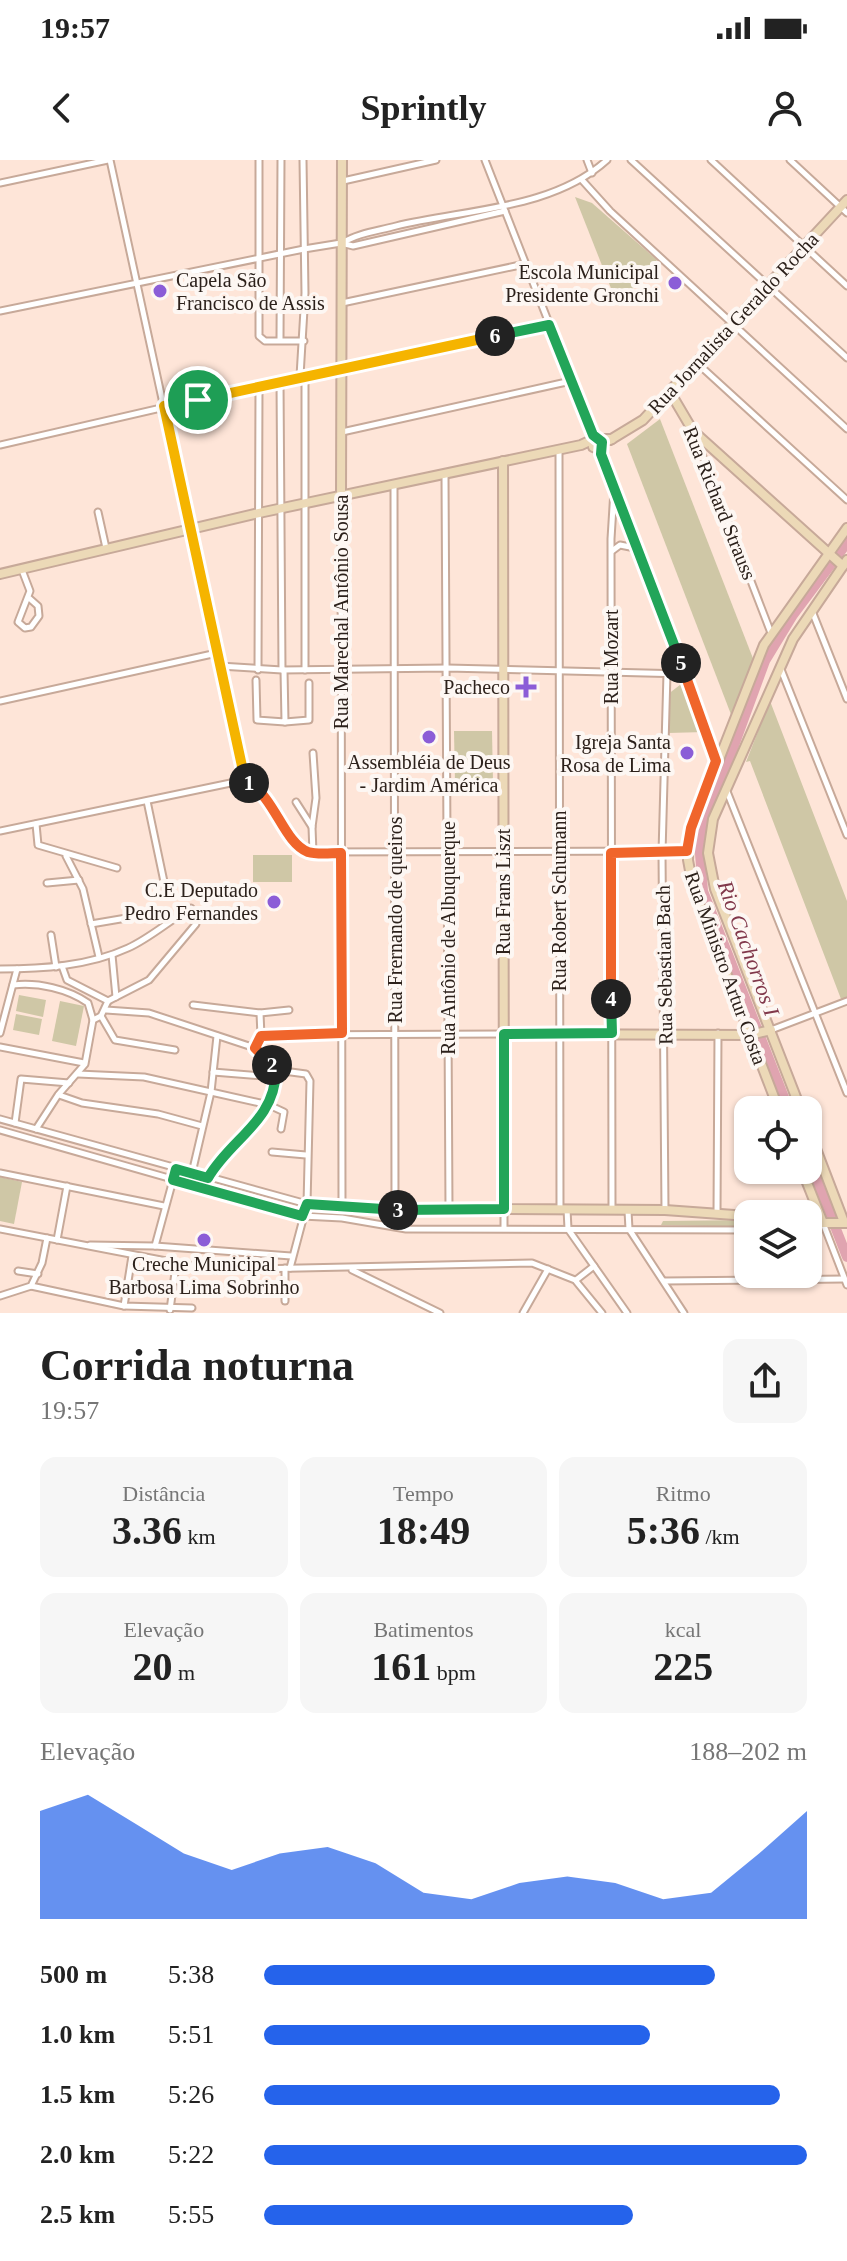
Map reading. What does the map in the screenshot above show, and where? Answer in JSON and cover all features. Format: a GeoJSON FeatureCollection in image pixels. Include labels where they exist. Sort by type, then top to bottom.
{"type":"FeatureCollection","features":[{"type":"Feature","properties":{"kind":"street"},"geometry":{"type":"LineString","coordinates":[[0,183],[109,160],[245,780],[265,795],[296,843],[313,853],[687,851]]}},
{"type":"Feature","properties":{"kind":"street"},"geometry":{"type":"LineString","coordinates":[[259,160],[259,336],[265,341],[304,341]]}},
{"type":"Feature","properties":{"kind":"street"},"geometry":{"type":"LineString","coordinates":[[280,340],[281,160]]}},
{"type":"Feature","properties":{"kind":"street"},"geometry":{"type":"LineString","coordinates":[[303,160],[305,670]]}},
{"type":"Feature","properties":{"kind":"street","name":"Rua Marechal Antônio Sousa"},"geometry":{"type":"LineString","coordinates":[[342,160],[342,1207]]}},
{"type":"Feature","properties":{"kind":"street"},"geometry":{"type":"LineString","coordinates":[[341,181],[436,160]]}},
{"type":"Feature","properties":{"kind":"street"},"geometry":{"type":"LineString","coordinates":[[485,160],[637,548],[716,766],[729,774]]}},
{"type":"Feature","properties":{"kind":"street"},"geometry":{"type":"LineString","coordinates":[[587,160],[592,173]]}},
{"type":"Feature","properties":{"kind":"street"},"geometry":{"type":"LineString","coordinates":[[0,311],[137,280],[341,243],[351,237],[418,220],[502,204],[582,180],[607,160]]}},
{"type":"Feature","properties":{"kind":"street"},"geometry":{"type":"LineString","coordinates":[[631,160],[847,358]]}},
{"type":"Feature","properties":{"kind":"street"},"geometry":{"type":"LineString","coordinates":[[711,160],[847,286]]}},
{"type":"Feature","properties":{"kind":"street"},"geometry":{"type":"LineString","coordinates":[[790,160],[845,206]]}},
{"type":"Feature","properties":{"kind":"street"},"geometry":{"type":"LineString","coordinates":[[582,180],[610,211],[847,429]]}},
{"type":"Feature","properties":{"kind":"street","name":"Rua Jornalista Geraldo Rocha"},"geometry":{"type":"LineString","coordinates":[[0,574],[259,513],[394,487],[559,449],[597,445],[612,439],[637,425],[670,392],[804,246],[845,206]]}},
{"type":"Feature","properties":{"kind":"street"},"geometry":{"type":"LineString","coordinates":[[341,243],[353,246],[505,211]]}},
{"type":"Feature","properties":{"kind":"street"},"geometry":{"type":"LineString","coordinates":[[418,220],[420,230]]}},
{"type":"Feature","properties":{"kind":"street"},"geometry":{"type":"LineString","coordinates":[[342,303],[525,264]]}},
{"type":"Feature","properties":{"kind":"street"},"geometry":{"type":"LineString","coordinates":[[0,445],[302,375],[549,325]]}},
{"type":"Feature","properties":{"kind":"street"},"geometry":{"type":"LineString","coordinates":[[697,363],[847,500]]}},
{"type":"Feature","properties":{"kind":"street"},"geometry":{"type":"LineString","coordinates":[[280,381],[285,722]]}},
{"type":"Feature","properties":{"kind":"street"},"geometry":{"type":"LineString","coordinates":[[341,432],[571,381]]}},
{"type":"Feature","properties":{"kind":"street"},"geometry":{"type":"LineString","coordinates":[[258,670],[259,387]]}},
{"type":"Feature","properties":{"kind":"street","name":"Rua Richard Strauss"},"geometry":{"type":"LineString","coordinates":[[670,392],[693,431],[771,633]]}},
{"type":"Feature","properties":{"kind":"street"},"geometry":{"type":"LineString","coordinates":[[693,431],[839,561]]}},
{"type":"Feature","properties":{"kind":"street","name":"Rua Robert Schumann"},"geometry":{"type":"LineString","coordinates":[[559,449],[560,1034],[564,1209],[568,1229]]}},
{"type":"Feature","properties":{"kind":"street","name":"Rua Frans Liszt"},"geometry":{"type":"LineString","coordinates":[[503,461],[504,1228]]}},
{"type":"Feature","properties":{"kind":"street","name":"Rua Antônio de Albuquerque"},"geometry":{"type":"LineString","coordinates":[[445,475],[449,1209]]}},
{"type":"Feature","properties":{"kind":"street","name":"Rua Frernando de queiros"},"geometry":{"type":"LineString","coordinates":[[394,487],[395,1210]]}},
{"type":"Feature","properties":{"kind":"street","name":"Rua Mozart"},"geometry":{"type":"LineString","coordinates":[[612,1209],[611,551],[614,490]]}},
{"type":"Feature","properties":{"kind":"street"},"geometry":{"type":"LineString","coordinates":[[98,512],[106,548]]}},
{"type":"Feature","properties":{"kind":"street","name":"Rua Ministro Artur Costa"},"geometry":{"type":"LineString","coordinates":[[795,1096],[709,870],[710,832],[729,774],[780,666],[839,561],[847,528]]}},
{"type":"Feature","properties":{"kind":"street"},"geometry":{"type":"LineString","coordinates":[[611,551],[620,545],[637,548]]}},
{"type":"Feature","properties":{"kind":"street","name":"Rua Ministro Artur Costa"},"geometry":{"type":"LineString","coordinates":[[774,1096],[693,887],[687,851],[691,828],[771,633],[839,561]]}},
{"type":"Feature","properties":{"kind":"street"},"geometry":{"type":"LineString","coordinates":[[22,570],[27,579],[29,598],[18,622],[25,628],[31,627],[39,616],[38,606],[29,598]]}},
{"type":"Feature","properties":{"kind":"street"},"geometry":{"type":"LineString","coordinates":[[812,611],[847,699]]}},
{"type":"Feature","properties":{"kind":"street"},"geometry":{"type":"LineString","coordinates":[[765,616],[781,619]]}},
{"type":"Feature","properties":{"kind":"street"},"geometry":{"type":"LineString","coordinates":[[0,701],[217,653]]}},
{"type":"Feature","properties":{"kind":"street"},"geometry":{"type":"LineString","coordinates":[[220,666],[258,670],[447,668],[685,674]]}},
{"type":"Feature","properties":{"kind":"street"},"geometry":{"type":"LineString","coordinates":[[780,666],[847,835]]}},
{"type":"Feature","properties":{"kind":"street","name":"Rua Sebastian Bach"},"geometry":{"type":"LineString","coordinates":[[665,1210],[662,853],[667,673]]}},
{"type":"Feature","properties":{"kind":"street"},"geometry":{"type":"LineString","coordinates":[[256,680],[257,720],[285,722],[309,720],[309,683]]}},
{"type":"Feature","properties":{"kind":"street"},"geometry":{"type":"LineString","coordinates":[[313,753],[316,798],[312,827],[313,853]]}},
{"type":"Feature","properties":{"kind":"street"},"geometry":{"type":"LineString","coordinates":[[0,831],[245,780]]}},
{"type":"Feature","properties":{"kind":"street"},"geometry":{"type":"LineString","coordinates":[[726,788],[847,1093]]}},
{"type":"Feature","properties":{"kind":"street"},"geometry":{"type":"LineString","coordinates":[[147,801],[167,896]]}},
{"type":"Feature","properties":{"kind":"street"},"geometry":{"type":"LineString","coordinates":[[296,802],[312,827]]}},
{"type":"Feature","properties":{"kind":"street"},"geometry":{"type":"LineString","coordinates":[[36,824],[38,845],[66,856],[117,868]]}},
{"type":"Feature","properties":{"kind":"street"},"geometry":{"type":"LineString","coordinates":[[66,856],[79,880],[99,957]]}},
{"type":"Feature","properties":{"kind":"street"},"geometry":{"type":"LineString","coordinates":[[47,883],[79,880]]}},
{"type":"Feature","properties":{"kind":"street"},"geometry":{"type":"LineString","coordinates":[[0,969],[59,966],[112,955],[131,947],[191,908]]}},
{"type":"Feature","properties":{"kind":"street"},"geometry":{"type":"LineString","coordinates":[[91,924],[144,915]]}},
{"type":"Feature","properties":{"kind":"street"},"geometry":{"type":"LineString","coordinates":[[108,1001],[149,980],[196,924]]}},
{"type":"Feature","properties":{"kind":"street"},"geometry":{"type":"LineString","coordinates":[[51,935],[64,977],[108,1001]]}},
{"type":"Feature","properties":{"kind":"street"},"geometry":{"type":"LineString","coordinates":[[112,955],[116,997]]}},
{"type":"Feature","properties":{"kind":"street"},"geometry":{"type":"LineString","coordinates":[[0,1033],[17,969]]}},
{"type":"Feature","properties":{"kind":"street"},"geometry":{"type":"LineString","coordinates":[[61,990],[64,977]]}},
{"type":"Feature","properties":{"kind":"street"},"geometry":{"type":"LineString","coordinates":[[13,985],[61,990],[88,1003],[93,1020],[85,1064],[58,1095],[36,1129]]}},
{"type":"Feature","properties":{"kind":"street"},"geometry":{"type":"LineString","coordinates":[[93,1020],[106,1010],[108,1001]]}},
{"type":"Feature","properties":{"kind":"street"},"geometry":{"type":"LineString","coordinates":[[261,1036],[665,1032],[752,1035],[847,1001]]}},
{"type":"Feature","properties":{"kind":"street"},"geometry":{"type":"LineString","coordinates":[[193,1005],[260,1013],[289,1010]]}},
{"type":"Feature","properties":{"kind":"street"},"geometry":{"type":"LineString","coordinates":[[106,1010],[149,1013],[255,1048],[276,1074]]}},
{"type":"Feature","properties":{"kind":"street"},"geometry":{"type":"LineString","coordinates":[[255,1048],[261,1036],[260,1013]]}},
{"type":"Feature","properties":{"kind":"street"},"geometry":{"type":"LineString","coordinates":[[101,1016],[115,1040],[175,1050]]}},
{"type":"Feature","properties":{"kind":"street"},"geometry":{"type":"LineString","coordinates":[[717,1215],[718,1033]]}},
{"type":"Feature","properties":{"kind":"street"},"geometry":{"type":"LineString","coordinates":[[192,1173],[211,1092],[217,1036]]}},
{"type":"Feature","properties":{"kind":"street"},"geometry":{"type":"LineString","coordinates":[[0,1047],[85,1064]]}},
{"type":"Feature","properties":{"kind":"street"},"geometry":{"type":"LineString","coordinates":[[213,1072],[309,1077],[307,1204],[287,1268],[285,1301]]}},
{"type":"Feature","properties":{"kind":"street"},"geometry":{"type":"LineString","coordinates":[[78,1074],[130,1075],[269,1105],[284,1112],[281,1129]]}},
{"type":"Feature","properties":{"kind":"street"},"geometry":{"type":"LineString","coordinates":[[208,1178],[218,1162],[245,1138],[269,1105],[276,1074]]}},
{"type":"Feature","properties":{"kind":"street"},"geometry":{"type":"LineString","coordinates":[[15,1123],[21,1079],[70,1083]]}},
{"type":"Feature","properties":{"kind":"street"},"geometry":{"type":"LineString","coordinates":[[58,1095],[82,1103],[158,1114],[202,1126]]}},
{"type":"Feature","properties":{"kind":"street"},"geometry":{"type":"LineString","coordinates":[[0,1119],[307,1204],[395,1210],[705,1211],[734,1216]]}},
{"type":"Feature","properties":{"kind":"street"},"geometry":{"type":"LineString","coordinates":[[0,1130],[302,1216],[342,1218],[406,1229],[734,1230]]}},
{"type":"Feature","properties":{"kind":"street"},"geometry":{"type":"LineString","coordinates":[[272,1152],[306,1155]]}},
{"type":"Feature","properties":{"kind":"street"},"geometry":{"type":"LineString","coordinates":[[155,1246],[176,1169]]}},
{"type":"Feature","properties":{"kind":"street"},"geometry":{"type":"LineString","coordinates":[[664,1281],[846,1282],[839,1224],[822,1171]]}},
{"type":"Feature","properties":{"kind":"street"},"geometry":{"type":"LineString","coordinates":[[0,1173],[164,1206]]}},
{"type":"Feature","properties":{"kind":"street"},"geometry":{"type":"LineString","coordinates":[[812,1184],[839,1224]]}},
{"type":"Feature","properties":{"kind":"street"},"geometry":{"type":"LineString","coordinates":[[57,1240],[67,1186]]}},
{"type":"Feature","properties":{"kind":"street"},"geometry":{"type":"LineString","coordinates":[[628,1210],[629,1229],[684,1313]]}},
{"type":"Feature","properties":{"kind":"street"},"geometry":{"type":"LineString","coordinates":[[0,1229],[213,1270],[532,1263],[575,1280],[602,1313]]}},
{"type":"Feature","properties":{"kind":"street"},"geometry":{"type":"LineString","coordinates":[[568,1229],[627,1313]]}},
{"type":"Feature","properties":{"kind":"street"},"geometry":{"type":"LineString","coordinates":[[31,1286],[38,1274],[47,1238]]}},
{"type":"Feature","properties":{"kind":"street"},"geometry":{"type":"LineString","coordinates":[[90,1245],[138,1245],[291,1256]]}},
{"type":"Feature","properties":{"kind":"street"},"geometry":{"type":"LineString","coordinates":[[124,1306],[138,1245]]}},
{"type":"Feature","properties":{"kind":"street"},"geometry":{"type":"LineString","coordinates":[[170,1310],[176,1265]]}},
{"type":"Feature","properties":{"kind":"street"},"geometry":{"type":"LineString","coordinates":[[575,1280],[594,1266]]}},
{"type":"Feature","properties":{"kind":"street"},"geometry":{"type":"LineString","coordinates":[[351,1269],[440,1313]]}},
{"type":"Feature","properties":{"kind":"street"},"geometry":{"type":"LineString","coordinates":[[523,1313],[548,1269]]}},
{"type":"Feature","properties":{"kind":"street"},"geometry":{"type":"LineString","coordinates":[[18,1271],[38,1274]]}},
{"type":"Feature","properties":{"kind":"street"},"geometry":{"type":"LineString","coordinates":[[0,1296],[31,1286],[124,1306],[170,1310],[192,1308]]}},
{"type":"Feature","properties":{"kind":"shaded area"},"geometry":{"type":"Polygon","coordinates":[[[575,197],[592,203],[657,260],[618,306],[575,197]]]}},
{"type":"Feature","properties":{"kind":"shaded area"},"geometry":{"type":"Polygon","coordinates":[[[660,419],[754,661],[732,717],[627,444],[660,419]]]}},
{"type":"Feature","properties":{"kind":"shaded area"},"geometry":{"type":"Polygon","coordinates":[[[685,681],[705,732],[668,733],[667,695],[685,681]]]}},
{"type":"Feature","properties":{"kind":"shaded area"},"geometry":{"type":"Polygon","coordinates":[[[770,701],[847,901],[847,997],[841,999],[750,761],[746,762],[770,701]]]}},
{"type":"Feature","properties":{"kind":"shaded area"},"geometry":{"type":"Polygon","coordinates":[[[454,731],[492,731],[493,783],[455,783],[454,731]]]}},
{"type":"Feature","properties":{"kind":"shaded area"},"geometry":{"type":"Polygon","coordinates":[[[253,855],[292,855],[292,882],[253,882],[253,855]]]}},
{"type":"Feature","properties":{"kind":"shaded area"},"geometry":{"type":"Polygon","coordinates":[[[19,995],[46,1000],[43,1017],[16,1011],[19,995]]]}},
{"type":"Feature","properties":{"kind":"shaded area"},"geometry":{"type":"Polygon","coordinates":[[[60,1001],[84,1006],[76,1046],[52,1041],[60,1001]]]}},
{"type":"Feature","properties":{"kind":"shaded area"},"geometry":{"type":"Polygon","coordinates":[[[16,1014],[42,1019],[39,1035],[13,1030],[16,1014]]]}},
{"type":"Feature","properties":{"kind":"shaded area"},"geometry":{"type":"Polygon","coordinates":[[[0,1177],[22,1182],[14,1224],[0,1221],[0,1177]]]}},
{"type":"Feature","properties":{"kind":"shaded area"},"geometry":{"type":"Polygon","coordinates":[[[734,1220],[734,1227],[661,1225],[663,1221],[734,1220]]]}},
{"type":"Feature","properties":{"kind":"waterway","name":"Rio Cachorros I"},"geometry":{"type":"LineString","coordinates":[[784,1096],[703,891],[699,841],[765,661],[793,615],[847,543]]}},
{"type":"Feature","properties":{"kind":"waterway","name":"Rio Cachorros I"},"geometry":{"type":"LineString","coordinates":[[818,1184],[847,1257]]}},
{"type":"Feature","properties":{"kind":"place","name":"Escola Municipal Presidente Gronchi"},"geometry":{"type":"Point","coordinates":[675,283]}},
{"type":"Feature","properties":{"kind":"place","name":"Capela São Francisco de Assis"},"geometry":{"type":"Point","coordinates":[160,291]}},
{"type":"Feature","properties":{"kind":"place","name":"Pacheco"},"geometry":{"type":"Point","coordinates":[526,687]}},
{"type":"Feature","properties":{"kind":"place","name":"Assembléia de Deus - Jardim América"},"geometry":{"type":"Point","coordinates":[429,737]}},
{"type":"Feature","properties":{"kind":"place","name":"Igreja Santa Rosa de Lima"},"geometry":{"type":"Point","coordinates":[687,753]}},
{"type":"Feature","properties":{"kind":"place","name":"C.E Deputado Pedro Fernandes"},"geometry":{"type":"Point","coordinates":[274,902]}},
{"type":"Feature","properties":{"kind":"place","name":"Creche Municipal Barbosa Lima Sobrinho"},"geometry":{"type":"Point","coordinates":[204,1240]}},
{"type":"Feature","properties":{"kind":"route"},"geometry":{"type":"LineString","coordinates":[[549,325],[594,439],[602,442],[601,454],[716,761],[691,828],[687,851],[611,853],[612,1033],[504,1034],[504,1209],[395,1210],[307,1204],[302,1216],[173,1180],[176,1169],[208,1178],[218,1162],[251,1131],[269,1105],[275,1088],[276,1070],[255,1048],[258,1038],[268,1035],[342,1033],[341,853],[310,852],[300,847],[265,795],[245,780],[164,406],[198,400],[549,325]]}}]}
